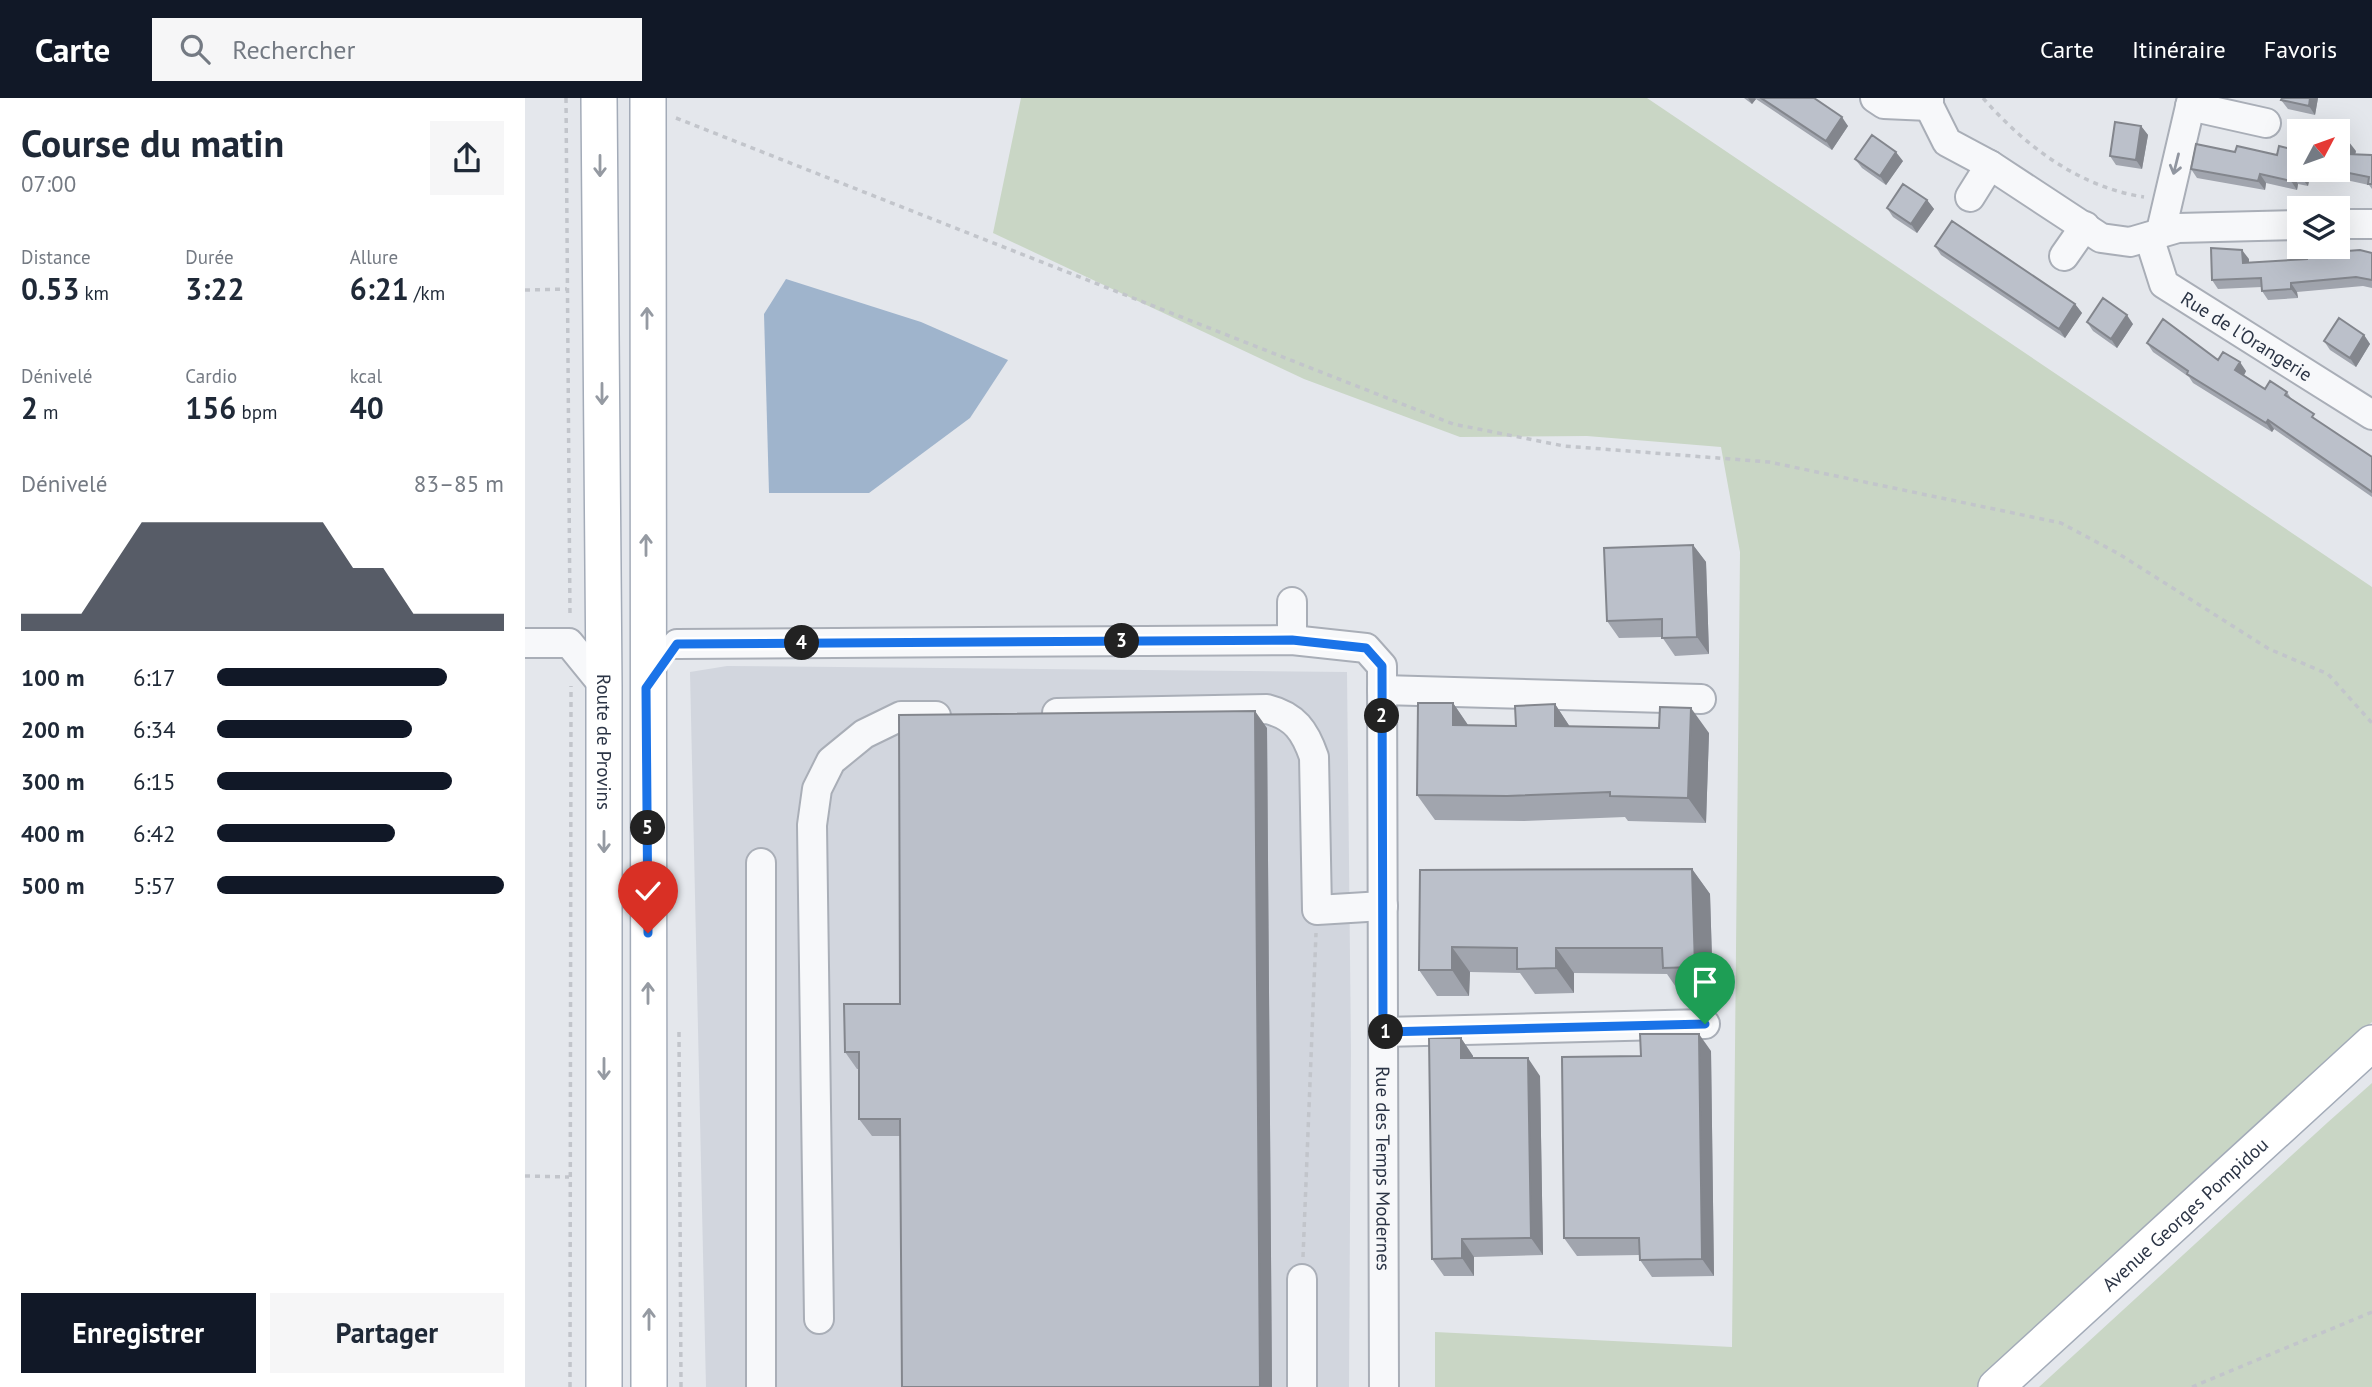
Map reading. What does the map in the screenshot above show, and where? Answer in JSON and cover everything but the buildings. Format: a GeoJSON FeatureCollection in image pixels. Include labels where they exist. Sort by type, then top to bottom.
{"type":"FeatureCollection","features":[{"type":"Feature","properties":{"kind":"main road","name":"Route de Provins"},"geometry":{"type":"LineString","coordinates":[[599,98],[604,604],[604,1387]]}},
{"type":"Feature","properties":{"kind":"main road"},"geometry":{"type":"LineString","coordinates":[[648,98],[646,688],[649,1387]]}},
{"type":"Feature","properties":{"kind":"main road","name":"Avenue Georges Pompidou"},"geometry":{"type":"LineString","coordinates":[[1996,1387],[2372,1043]]}},
{"type":"Feature","properties":{"kind":"street"},"geometry":{"type":"LineString","coordinates":[[1875,98],[1884,104],[1929,102],[1947,142],[1990,165],[2101,238],[2130,242],[2155,234],[2287,226]]}},
{"type":"Feature","properties":{"kind":"street"},"geometry":{"type":"LineString","coordinates":[[2191,102],[2266,123]]}},
{"type":"Feature","properties":{"kind":"street","name":"Rue de l'Orangerie"},"geometry":{"type":"LineString","coordinates":[[2191,102],[2167,200],[2155,234],[2164,284],[2372,415]]}},
{"type":"Feature","properties":{"kind":"street"},"geometry":{"type":"LineString","coordinates":[[1970,197],[1990,165]]}},
{"type":"Feature","properties":{"kind":"street"},"geometry":{"type":"LineString","coordinates":[[2350,224],[2372,224]]}},
{"type":"Feature","properties":{"kind":"street"},"geometry":{"type":"LineString","coordinates":[[2064,256],[2085,226]]}},
{"type":"Feature","properties":{"kind":"street"},"geometry":{"type":"LineString","coordinates":[[1292,601],[1292,640]]}},
{"type":"Feature","properties":{"kind":"street"},"geometry":{"type":"LineString","coordinates":[[646,603],[657,613],[677,644],[646,688]]}},
{"type":"Feature","properties":{"kind":"street"},"geometry":{"type":"LineString","coordinates":[[525,643],[569,643],[604,604]]}},
{"type":"Feature","properties":{"kind":"street","name":"Rue des Temps Modernes"},"geometry":{"type":"LineString","coordinates":[[677,644],[1292,640],[1366,648],[1382,666],[1384,1387]]}},
{"type":"Feature","properties":{"kind":"street"},"geometry":{"type":"LineString","coordinates":[[569,643],[604,686]]}},
{"type":"Feature","properties":{"kind":"street"},"geometry":{"type":"LineString","coordinates":[[1382,690],[1701,699]]}},
{"type":"Feature","properties":{"kind":"street"},"geometry":{"type":"LineString","coordinates":[[1030,714],[1268,709],[1288,715],[1306,734],[1314,757],[1317,910],[1383,906]]}},
{"type":"Feature","properties":{"kind":"street"},"geometry":{"type":"LineString","coordinates":[[819,1319],[812,825],[817,789],[831,761],[864,734],[901,716],[960,715]]}},
{"type":"Feature","properties":{"kind":"street"},"geometry":{"type":"LineString","coordinates":[[761,863],[761,1387]]}},
{"type":"Feature","properties":{"kind":"street"},"geometry":{"type":"LineString","coordinates":[[1383,1032],[1705,1024]]}},
{"type":"Feature","properties":{"kind":"street"},"geometry":{"type":"LineString","coordinates":[[1301,1387],[1302,1279]]}},
{"type":"Feature","properties":{"kind":"path"},"geometry":{"type":"LineString","coordinates":[[566,98],[569,1387]]}},
{"type":"Feature","properties":{"kind":"path"},"geometry":{"type":"LineString","coordinates":[[1983,98],[2018,136],[2051,160],[2087,180],[2134,195],[2167,200]]}},
{"type":"Feature","properties":{"kind":"path"},"geometry":{"type":"LineString","coordinates":[[676,118],[1453,424],[1564,446],[1769,462],[2061,523],[2119,554],[2269,649],[2327,674],[2372,723]]}},
{"type":"Feature","properties":{"kind":"path"},"geometry":{"type":"LineString","coordinates":[[525,290],[567,289]]}},
{"type":"Feature","properties":{"kind":"path"},"geometry":{"type":"LineString","coordinates":[[1302,1279],[1317,910]]}},
{"type":"Feature","properties":{"kind":"path"},"geometry":{"type":"LineString","coordinates":[[525,1176],[569,1177]]}},
{"type":"Feature","properties":{"kind":"path"},"geometry":{"type":"LineString","coordinates":[[2192,1387],[2372,1312]]}},
{"type":"Feature","properties":{"kind":"shaded area"},"geometry":{"type":"Polygon","coordinates":[[[727,666],[1347,672],[1351,1052],[1349,1387],[706,1387],[690,672],[727,666]]]}},
{"type":"Feature","properties":{"kind":"green space"},"geometry":{"type":"Polygon","coordinates":[[[1021,98],[1647,98],[2372,587],[2372,1022],[1977,1387],[1435,1387],[1435,1332],[1732,1347],[1740,552],[1721,447],[1587,436],[1460,437],[1304,379],[993,233],[1021,98]]]}},
{"type":"Feature","properties":{"kind":"green space"},"geometry":{"type":"Polygon","coordinates":[[[2372,1083],[2372,1387],[2039,1387],[2327,1123],[2372,1083]]]}},
{"type":"Feature","properties":{"kind":"water"},"geometry":{"type":"Polygon","coordinates":[[[786,279],[921,322],[1008,360],[970,418],[869,493],[769,493],[764,314],[786,279]]]}},
{"type":"Feature","properties":{"kind":"route"},"geometry":{"type":"LineString","coordinates":[[648,933],[646,688],[677,644],[1292,640],[1366,648],[1382,666],[1383,1032],[1705,1024]]}}]}
